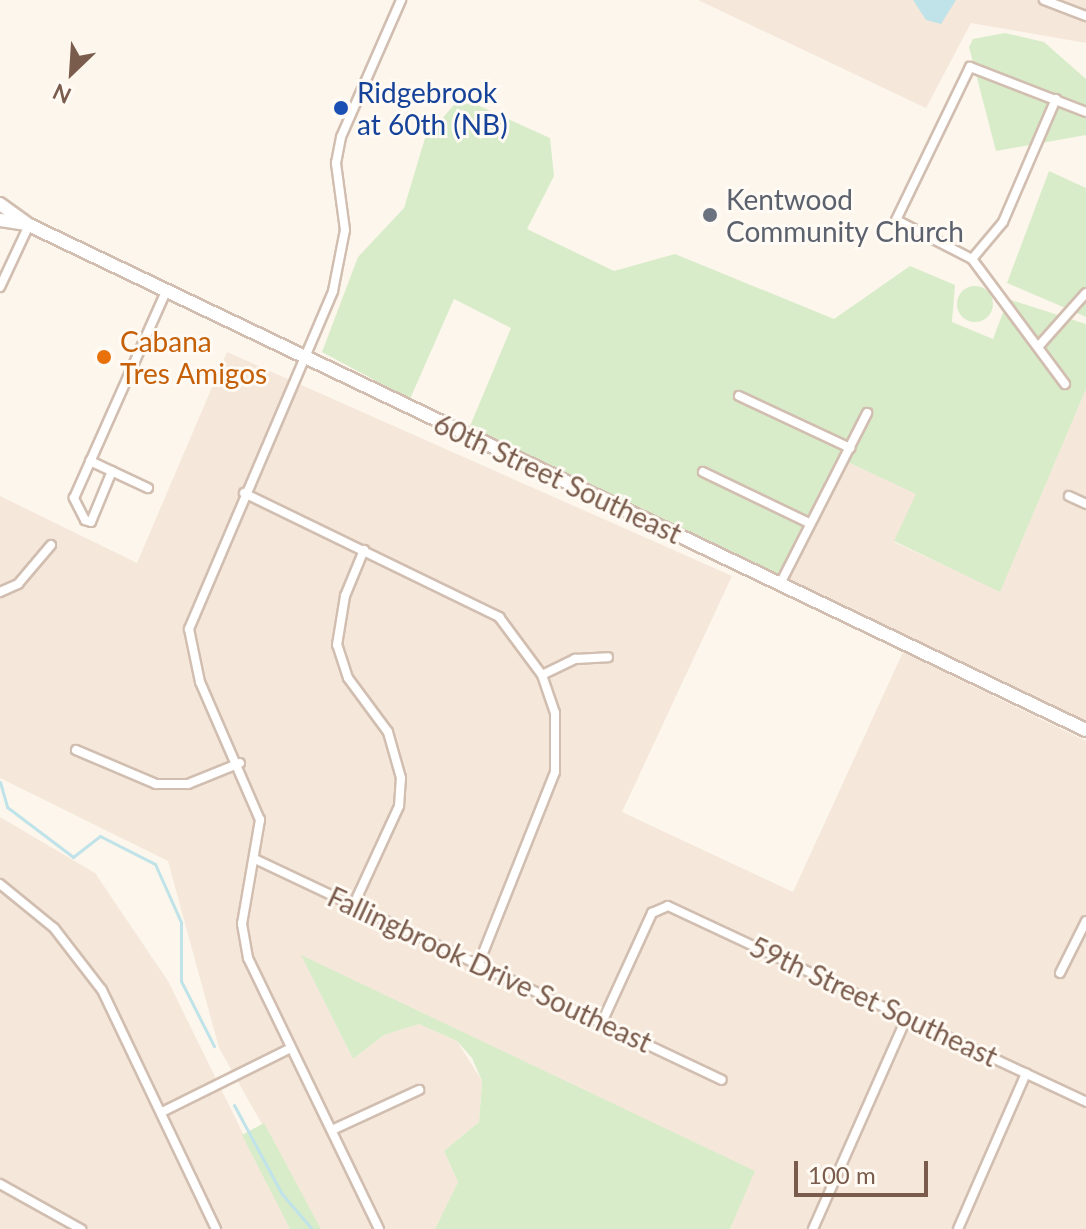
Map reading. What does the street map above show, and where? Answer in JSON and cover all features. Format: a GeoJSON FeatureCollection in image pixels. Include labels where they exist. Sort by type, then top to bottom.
{"type":"FeatureCollection","features":[{"type":"Feature","properties":{"kind":"main road","name":"60th Street Southeast"},"geometry":{"type":"LineString","coordinates":[[0,204],[29,225],[1086,730]]}},
{"type":"Feature","properties":{"kind":"main road","name":"60th Street Southeast"},"geometry":{"type":"LineString","coordinates":[[0,220],[29,225]]}},
{"type":"Feature","properties":{"kind":"street"},"geometry":{"type":"LineString","coordinates":[[379,1229],[246,947],[242,924],[257,860],[260,820],[240,763],[200,682],[189,629],[244,493],[304,358],[344,248],[336,163],[341,137],[401,0]]}},
{"type":"Feature","properties":{"kind":"street"},"geometry":{"type":"LineString","coordinates":[[1044,0],[1086,16]]}},
{"type":"Feature","properties":{"kind":"street"},"geometry":{"type":"LineString","coordinates":[[1065,384],[972,259],[896,220],[966,72],[979,65],[1086,112]]}},
{"type":"Feature","properties":{"kind":"street"},"geometry":{"type":"LineString","coordinates":[[972,259],[1003,222],[1056,99]]}},
{"type":"Feature","properties":{"kind":"street"},"geometry":{"type":"LineString","coordinates":[[0,287],[29,225]]}},
{"type":"Feature","properties":{"kind":"street"},"geometry":{"type":"LineString","coordinates":[[112,471],[91,522],[85,520],[74,498],[166,291]]}},
{"type":"Feature","properties":{"kind":"street"},"geometry":{"type":"LineString","coordinates":[[1038,347],[1086,293]]}},
{"type":"Feature","properties":{"kind":"street"},"geometry":{"type":"LineString","coordinates":[[739,396],[850,448]]}},
{"type":"Feature","properties":{"kind":"street"},"geometry":{"type":"LineString","coordinates":[[780,584],[867,413]]}},
{"type":"Feature","properties":{"kind":"street"},"geometry":{"type":"LineString","coordinates":[[90,461],[148,488]]}},
{"type":"Feature","properties":{"kind":"street"},"geometry":{"type":"LineString","coordinates":[[703,472],[809,523]]}},
{"type":"Feature","properties":{"kind":"street"},"geometry":{"type":"LineString","coordinates":[[244,493],[499,617],[542,675],[555,713],[555,772],[479,963]]}},
{"type":"Feature","properties":{"kind":"street"},"geometry":{"type":"LineString","coordinates":[[1069,496],[1086,504]]}},
{"type":"Feature","properties":{"kind":"street"},"geometry":{"type":"LineString","coordinates":[[0,592],[18,584],[51,545]]}},
{"type":"Feature","properties":{"kind":"street"},"geometry":{"type":"LineString","coordinates":[[354,904],[399,806],[401,778],[388,732],[348,678],[337,645],[345,596],[364,550]]}},
{"type":"Feature","properties":{"kind":"street"},"geometry":{"type":"LineString","coordinates":[[542,675],[583,657],[608,657]]}},
{"type":"Feature","properties":{"kind":"street"},"geometry":{"type":"LineString","coordinates":[[76,750],[156,784],[188,784],[240,763]]}},
{"type":"Feature","properties":{"kind":"street","name":"Fallingbrook Drive Southeast"},"geometry":{"type":"LineString","coordinates":[[257,860],[603,1020],[722,1080]]}},
{"type":"Feature","properties":{"kind":"street"},"geometry":{"type":"LineString","coordinates":[[0,884],[54,928],[84,963],[162,1112],[216,1229]]}},
{"type":"Feature","properties":{"kind":"street","name":"59th Street Southeast"},"geometry":{"type":"LineString","coordinates":[[603,1020],[646,923],[661,908],[686,912],[1086,1102]]}},
{"type":"Feature","properties":{"kind":"street"},"geometry":{"type":"LineString","coordinates":[[1060,973],[1086,921]]}},
{"type":"Feature","properties":{"kind":"street"},"geometry":{"type":"LineString","coordinates":[[813,1229],[907,1017]]}},
{"type":"Feature","properties":{"kind":"street"},"geometry":{"type":"LineString","coordinates":[[162,1112],[291,1048]]}},
{"type":"Feature","properties":{"kind":"street"},"geometry":{"type":"LineString","coordinates":[[958,1229],[1026,1073]]}},
{"type":"Feature","properties":{"kind":"street"},"geometry":{"type":"LineString","coordinates":[[332,1130],[419,1090]]}},
{"type":"Feature","properties":{"kind":"street"},"geometry":{"type":"LineString","coordinates":[[0,1184],[81,1229]]}},
{"type":"Feature","properties":{"kind":"shaded area"},"geometry":{"type":"Polygon","coordinates":[[[698,0],[1086,0],[1086,43],[971,23],[926,108],[698,0]]]}},
{"type":"Feature","properties":{"kind":"shaded area"},"geometry":{"type":"Polygon","coordinates":[[[227,352],[732,576],[622,812],[793,892],[903,652],[1086,741],[1086,1229],[730,1229],[754,1171],[302,956],[353,1059],[384,1035],[419,1024],[457,1041],[482,1081],[479,1122],[444,1151],[458,1182],[435,1229],[321,1229],[219,1048],[168,861],[0,778],[0,496],[137,563],[227,352]]]}},
{"type":"Feature","properties":{"kind":"shaded area"},"geometry":{"type":"Polygon","coordinates":[[[1086,389],[1086,722],[786,580],[841,459],[917,494],[894,542],[1000,591],[1086,389]]]}},
{"type":"Feature","properties":{"kind":"shaded area"},"geometry":{"type":"Polygon","coordinates":[[[0,817],[95,873],[168,981],[290,1229],[0,1229],[0,817]]]}},
{"type":"Feature","properties":{"kind":"green space"},"geometry":{"type":"Polygon","coordinates":[[[1005,33],[1044,42],[1086,79],[1086,135],[996,151],[969,47],[973,39],[1005,33]]]}},
{"type":"Feature","properties":{"kind":"green space"},"geometry":{"type":"Polygon","coordinates":[[[473,103],[550,138],[554,176],[527,229],[614,271],[675,254],[834,319],[910,266],[955,285],[952,322],[993,339],[1008,299],[1086,324],[1086,389],[1000,592],[894,541],[916,494],[841,459],[786,580],[470,426],[511,328],[454,299],[410,399],[322,352],[358,257],[404,208],[425,138],[454,105],[473,103]]]}},
{"type":"Feature","properties":{"kind":"green space"},"geometry":{"type":"Polygon","coordinates":[[[1049,171],[1086,188],[1086,317],[1007,283],[1049,171]]]}},
{"type":"Feature","properties":{"kind":"green space"},"geometry":{"type":"Polygon","coordinates":[[[975,286],[988,291],[993,304],[988,317],[975,322],[962,317],[957,304],[962,291],[975,286]]]}},
{"type":"Feature","properties":{"kind":"green space"},"geometry":{"type":"Polygon","coordinates":[[[301,955],[755,1171],[730,1229],[435,1229],[458,1182],[444,1151],[479,1122],[482,1081],[472,1058],[457,1041],[419,1024],[384,1035],[353,1059],[301,955]]]}},
{"type":"Feature","properties":{"kind":"green space"},"geometry":{"type":"Polygon","coordinates":[[[264,1123],[321,1229],[290,1229],[242,1135],[264,1123]]]}},
{"type":"Feature","properties":{"kind":"water"},"geometry":{"type":"Polygon","coordinates":[[[913,0],[956,0],[941,24],[926,20],[913,0]]]}},
{"type":"Feature","properties":{"kind":"waterway"},"geometry":{"type":"LineString","coordinates":[[0,782],[7,807],[73,857],[100,836],[155,864],[181,922],[181,981],[214,1046]]}},
{"type":"Feature","properties":{"kind":"waterway"},"geometry":{"type":"LineString","coordinates":[[234,1105],[282,1194],[312,1229]]}},
{"type":"Feature","properties":{"kind":"place","name":"Ridgebrook at 60th (NB)"},"geometry":{"type":"Point","coordinates":[341,108]}},
{"type":"Feature","properties":{"kind":"place","name":"Kentwood Community Church"},"geometry":{"type":"Point","coordinates":[710,215]}},
{"type":"Feature","properties":{"kind":"place","name":"Cabana Tres Amigos"},"geometry":{"type":"Point","coordinates":[104,357]}}]}
